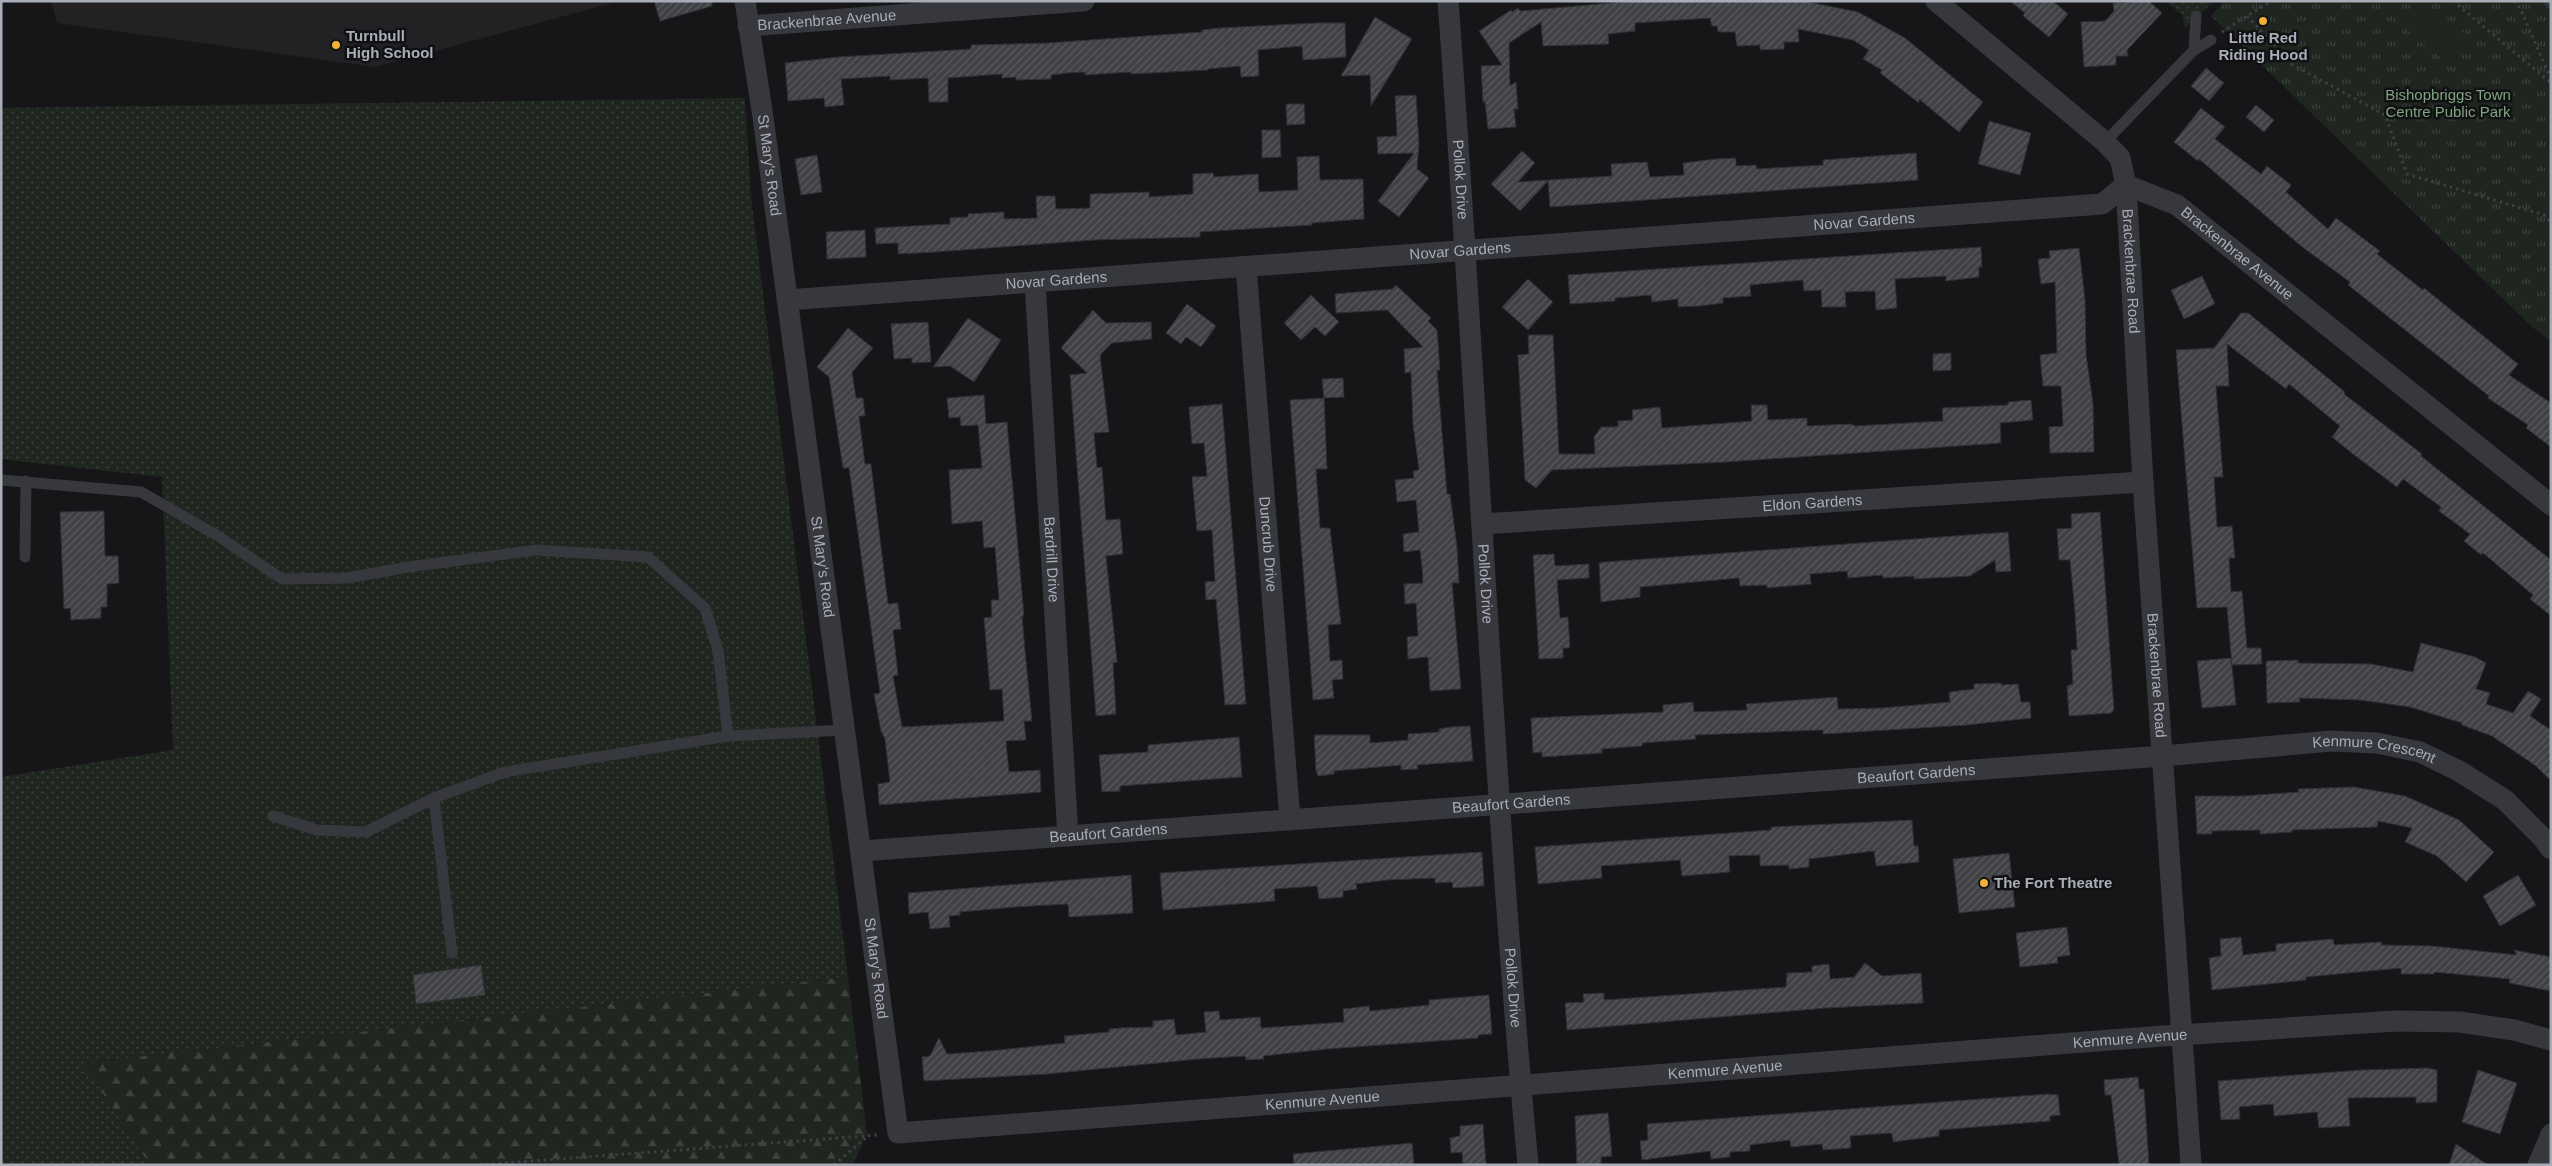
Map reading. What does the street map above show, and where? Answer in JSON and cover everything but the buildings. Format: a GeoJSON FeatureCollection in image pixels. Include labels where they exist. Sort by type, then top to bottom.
{"type":"FeatureCollection","features":[{"type":"Feature","properties":{"kind":"street","name":"St Mary's Road"},"geometry":{"type":"LineString","coordinates":[[745,1],[787,300],[898,1133]]}},
{"type":"Feature","properties":{"kind":"street","name":"Brackenbrae Avenue"},"geometry":{"type":"LineString","coordinates":[[748,26],[1084,1]]}},
{"type":"Feature","properties":{"kind":"street","name":"Pollok Drive"},"geometry":{"type":"LineString","coordinates":[[1448,1],[1467,250],[1500,804],[1520,1086],[1528,1165]]}},
{"type":"Feature","properties":{"kind":"street"},"geometry":{"type":"LineString","coordinates":[[1936,1],[2105,142],[2120,158],[2126,185]]}},
{"type":"Feature","properties":{"kind":"street","name":"Brackenbrae Avenue"},"geometry":{"type":"LineString","coordinates":[[2126,185],[2177,206],[2551,504]]}},
{"type":"Feature","properties":{"kind":"street","name":"Novar Gardens"},"geometry":{"type":"LineString","coordinates":[[787,300],[2102,204],[2126,185]]}},
{"type":"Feature","properties":{"kind":"street","name":"Brackenbrae Road"},"geometry":{"type":"LineString","coordinates":[[2126,185],[2143,482],[2190,1165]]}},
{"type":"Feature","properties":{"kind":"street","name":"Duncrub Drive"},"geometry":{"type":"LineString","coordinates":[[1246,267],[1290,820]]}},
{"type":"Feature","properties":{"kind":"street","name":"Bardrill Drive"},"geometry":{"type":"LineString","coordinates":[[1035,282],[1068,836]]}},
{"type":"Feature","properties":{"kind":"street","name":"Eldon Gardens"},"geometry":{"type":"LineString","coordinates":[[1482,524],[2143,482]]}},
{"type":"Feature","properties":{"kind":"street","name":"Kenmure Crescent"},"geometry":{"type":"LineString","coordinates":[[2163,756],[2331,741],[2377,743],[2420,752],[2459,771],[2505,800],[2543,838],[2551,849]]}},
{"type":"Feature","properties":{"kind":"street","name":"Beaufort Gardens"},"geometry":{"type":"LineString","coordinates":[[861,851],[2163,756]]}},
{"type":"Feature","properties":{"kind":"street","name":"Kenmure Avenue"},"geometry":{"type":"LineString","coordinates":[[898,1133],[2396,1021],[2451,1021],[2514,1030],[2551,1040]]}},
{"type":"Feature","properties":{"kind":"street"},"geometry":{"type":"LineString","coordinates":[[2538,1165],[2551,1134]]}},
{"type":"Feature","properties":{"kind":"lane"},"geometry":{"type":"LineString","coordinates":[[2194,50],[2196,16]]}},
{"type":"Feature","properties":{"kind":"lane"},"geometry":{"type":"LineString","coordinates":[[2105,142],[2194,50],[2211,40]]}},
{"type":"Feature","properties":{"kind":"lane"},"geometry":{"type":"LineString","coordinates":[[1,480],[140,492],[218,536],[282,579],[347,578],[408,567],[537,550],[648,557],[705,608],[718,650],[728,736]]}},
{"type":"Feature","properties":{"kind":"lane"},"geometry":{"type":"LineString","coordinates":[[26,481],[26,557]]}},
{"type":"Feature","properties":{"kind":"lane"},"geometry":{"type":"LineString","coordinates":[[273,816],[317,830],[366,832],[434,798],[504,772],[728,736],[844,730]]}},
{"type":"Feature","properties":{"kind":"lane"},"geometry":{"type":"LineString","coordinates":[[434,798],[452,953]]}},
{"type":"Feature","properties":{"kind":"path"},"geometry":{"type":"LineString","coordinates":[[2211,40],[2271,1]]}},
{"type":"Feature","properties":{"kind":"path"},"geometry":{"type":"LineString","coordinates":[[2453,1],[2551,81]]}},
{"type":"Feature","properties":{"kind":"path"},"geometry":{"type":"LineString","coordinates":[[2514,1],[2520,8],[2551,81]]}},
{"type":"Feature","properties":{"kind":"path"},"geometry":{"type":"LineString","coordinates":[[2247,16],[2293,65],[2385,115],[2407,174],[2544,216],[2551,223]]}},
{"type":"Feature","properties":{"kind":"path"},"geometry":{"type":"LineString","coordinates":[[478,1165],[898,1133]]}},
{"type":"Feature","properties":{"kind":"path"},"geometry":{"type":"LineString","coordinates":[[834,1165],[870,1135]]}},
{"type":"Feature","properties":{"kind":"shaded area","name":"Turnbull High School"},"geometry":{"type":"Polygon","coordinates":[[[51,1],[620,1],[375,67],[57,23],[51,1]]]}},
{"type":"Feature","properties":{"kind":"green space"},"geometry":{"type":"Polygon","coordinates":[[[2165,1],[2214,1],[2185,28],[2182,15],[2165,1]]]}},
{"type":"Feature","properties":{"kind":"green space","name":"Bishopbriggs Town Centre Public Park"},"geometry":{"type":"Polygon","coordinates":[[[2224,1],[2551,1],[2551,341],[2532,327],[2211,16],[2224,1]]]}},
{"type":"Feature","properties":{"kind":"green space"},"geometry":{"type":"Polygon","coordinates":[[[2423,1],[2472,39],[2450,65],[2402,26],[2423,1]]]}},
{"type":"Feature","properties":{"kind":"green space"},"geometry":{"type":"Polygon","coordinates":[[[745,98],[751,197],[848,977],[84,1063],[150,1165],[1,1165],[1,777],[173,750],[162,477],[1,459],[1,108],[745,98]]]}},
{"type":"Feature","properties":{"kind":"green space"},"geometry":{"type":"Polygon","coordinates":[[[848,977],[867,1134],[852,1165],[150,1165],[83,1063],[848,977]]]}},
{"type":"Feature","properties":{"kind":"waterway"},"geometry":{"type":"LineString","coordinates":[[2545,1],[2551,7]]}},
{"type":"Feature","properties":{"kind":"place","name":"Little Red Riding Hood"},"geometry":{"type":"Point","coordinates":[2263,21]}},
{"type":"Feature","properties":{"kind":"place","name":"Turnbull High School"},"geometry":{"type":"Point","coordinates":[336,45]}},
{"type":"Feature","properties":{"kind":"place","name":"The Fort Theatre"},"geometry":{"type":"Point","coordinates":[1984,883]}}]}
